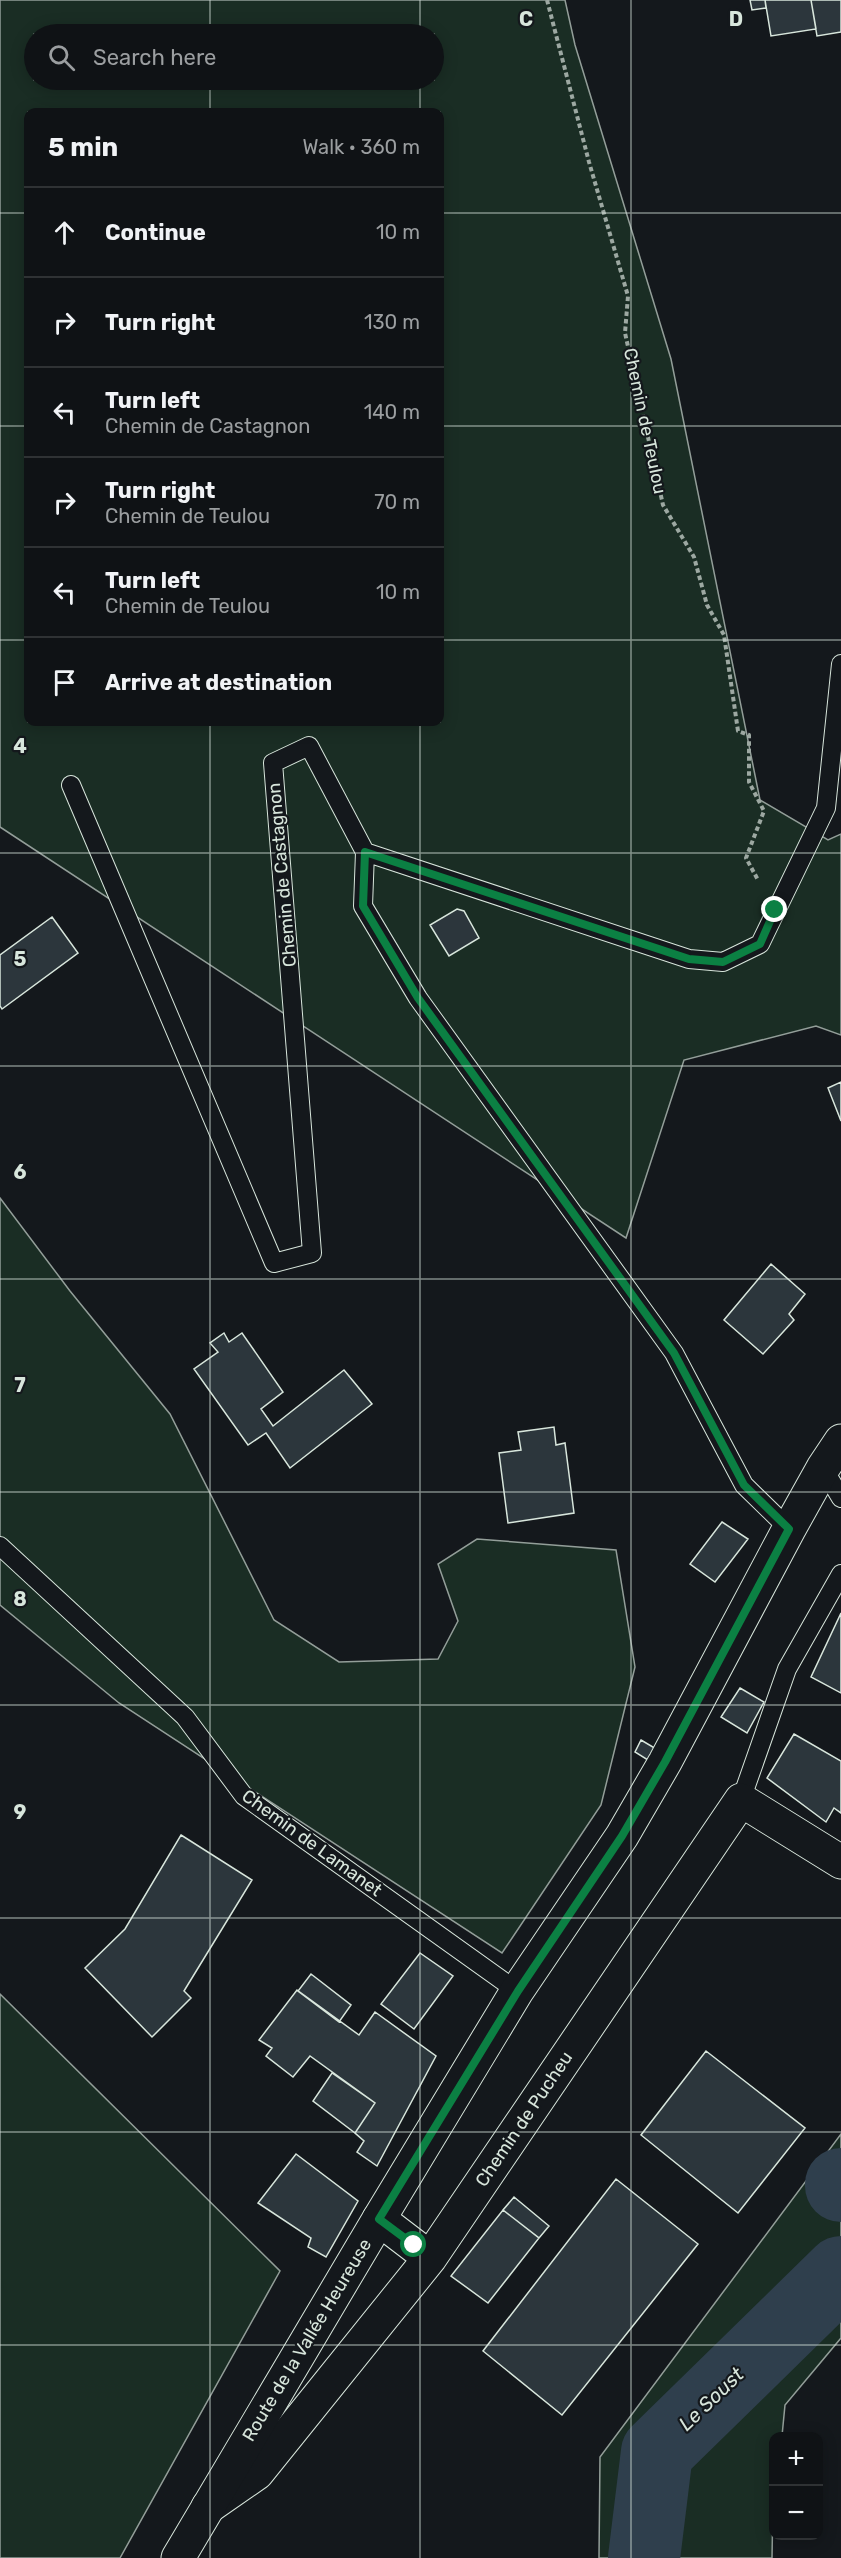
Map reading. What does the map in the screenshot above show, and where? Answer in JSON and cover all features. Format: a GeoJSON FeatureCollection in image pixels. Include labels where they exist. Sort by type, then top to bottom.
{"type":"FeatureCollection","features":[{"type":"Feature","properties":{"kind":"street","name":"Route de la Vallée Heureuse"},"geometry":{"type":"LineString","coordinates":[[178,2558],[379,2219],[518,1991],[622,1836],[665,1762],[789,1529],[823,1468],[841,1442]]}},
{"type":"Feature","properties":{"kind":"street"},"geometry":{"type":"LineString","coordinates":[[741,1800],[841,1862]]}},
{"type":"Feature","properties":{"kind":"street","name":"Chemin de Pucheu"},"geometry":{"type":"LineString","coordinates":[[208,2506],[257,2473],[430,2258],[741,1800]]}},
{"type":"Feature","properties":{"kind":"street"},"geometry":{"type":"LineString","coordinates":[[379,2219],[430,2258]]}},
{"type":"Feature","properties":{"kind":"lane"},"geometry":{"type":"LineString","coordinates":[[365,852],[689,959],[723,962],[760,944],[826,808],[841,664]]}},
{"type":"Feature","properties":{"kind":"lane","name":"Chemin de Castagnon"},"geometry":{"type":"LineString","coordinates":[[71,785],[274,1263],[312,1253],[273,763],[309,746],[365,852],[363,906],[418,998],[674,1353],[744,1485],[789,1529]]}},
{"type":"Feature","properties":{"kind":"lane"},"geometry":{"type":"LineString","coordinates":[[823,1468],[841,1498]]}},
{"type":"Feature","properties":{"kind":"lane","name":"Chemin de Lamanet"},"geometry":{"type":"LineString","coordinates":[[0,1546],[185,1717],[244,1796],[518,1991]]}},
{"type":"Feature","properties":{"kind":"lane"},"geometry":{"type":"LineString","coordinates":[[741,1800],[787,1669],[841,1574]]}},
{"type":"Feature","properties":{"kind":"path","name":"Chemin de Teulou"},"geometry":{"type":"LineString","coordinates":[[547,0],[589,162],[628,296],[625,333],[663,505],[694,557],[707,605],[724,635],[738,731],[749,735],[749,782],[764,811],[746,858]]}},
{"type":"Feature","properties":{"kind":"green space"},"geometry":{"type":"Polygon","coordinates":[[[0,0],[565,0],[575,45],[671,359],[760,800],[828,840],[841,834],[841,1035],[816,1026],[684,1060],[626,1238],[0,827],[0,0]]]}},
{"type":"Feature","properties":{"kind":"green space"},"geometry":{"type":"Polygon","coordinates":[[[0,1198],[70,1291],[170,1414],[274,1620],[339,1662],[438,1659],[458,1621],[438,1564],[477,1539],[616,1550],[635,1667],[601,1805],[502,1953],[119,1703],[0,1605],[0,1198]]]}},
{"type":"Feature","properties":{"kind":"green space"},"geometry":{"type":"Polygon","coordinates":[[[0,1994],[280,2271],[120,2558],[0,2558],[0,1994]]]}},
{"type":"Feature","properties":{"kind":"green space"},"geometry":{"type":"Polygon","coordinates":[[[841,2134],[841,2338],[785,2405],[782,2432],[769,2432],[769,2540],[772,2540],[772,2558],[599,2558],[600,2457],[841,2134]]]}},
{"type":"Feature","properties":{"kind":"building"},"geometry":{"type":"Polygon","coordinates":[[[750,0],[765,0],[766,8],[752,10],[750,0]]]}},
{"type":"Feature","properties":{"kind":"building"},"geometry":{"type":"Polygon","coordinates":[[[765,0],[811,0],[816,29],[771,36],[765,0]]]}},
{"type":"Feature","properties":{"kind":"building"},"geometry":{"type":"Polygon","coordinates":[[[811,0],[841,0],[841,32],[817,36],[811,0]]]}},
{"type":"Feature","properties":{"kind":"building"},"geometry":{"type":"Polygon","coordinates":[[[457,909],[464,911],[479,938],[449,956],[430,925],[457,909]]]}},
{"type":"Feature","properties":{"kind":"building"},"geometry":{"type":"Polygon","coordinates":[[[52,917],[78,953],[2,1009],[0,1006],[0,955],[52,917]]]}},
{"type":"Feature","properties":{"kind":"building"},"geometry":{"type":"Polygon","coordinates":[[[841,1082],[841,1121],[828,1088],[841,1082]]]}},
{"type":"Feature","properties":{"kind":"building"},"geometry":{"type":"Polygon","coordinates":[[[771,1264],[805,1294],[789,1314],[794,1320],[763,1354],[724,1320],[771,1264]]]}},
{"type":"Feature","properties":{"kind":"building"},"geometry":{"type":"Polygon","coordinates":[[[224,1333],[229,1342],[242,1333],[283,1392],[261,1409],[273,1426],[344,1370],[372,1404],[290,1468],[266,1433],[248,1445],[194,1369],[218,1352],[210,1343],[224,1333]]]}},
{"type":"Feature","properties":{"kind":"building"},"geometry":{"type":"Polygon","coordinates":[[[554,1427],[556,1445],[565,1443],[574,1513],[508,1523],[499,1453],[521,1450],[518,1432],[554,1427]]]}},
{"type":"Feature","properties":{"kind":"building"},"geometry":{"type":"Polygon","coordinates":[[[722,1522],[748,1539],[715,1582],[690,1564],[722,1522]]]}},
{"type":"Feature","properties":{"kind":"building"},"geometry":{"type":"Polygon","coordinates":[[[841,1613],[841,1693],[811,1677],[841,1613]]]}},
{"type":"Feature","properties":{"kind":"building"},"geometry":{"type":"Polygon","coordinates":[[[740,1688],[764,1702],[747,1733],[721,1717],[740,1688]]]}},
{"type":"Feature","properties":{"kind":"building"},"geometry":{"type":"Polygon","coordinates":[[[794,1734],[841,1761],[841,1813],[834,1808],[826,1822],[767,1778],[794,1734]]]}},
{"type":"Feature","properties":{"kind":"building"},"geometry":{"type":"Polygon","coordinates":[[[641,1740],[658,1750],[651,1762],[635,1752],[641,1740]]]}},
{"type":"Feature","properties":{"kind":"building"},"geometry":{"type":"Polygon","coordinates":[[[181,1835],[252,1880],[184,1991],[191,1998],[152,2037],[85,1968],[125,1929],[181,1835]]]}},
{"type":"Feature","properties":{"kind":"building"},"geometry":{"type":"Polygon","coordinates":[[[420,1953],[453,1976],[414,2029],[381,2004],[420,1953]]]}},
{"type":"Feature","properties":{"kind":"building"},"geometry":{"type":"Polygon","coordinates":[[[311,1974],[351,2005],[339,2022],[298,1991],[311,1974]]]}},
{"type":"Feature","properties":{"kind":"building"},"geometry":{"type":"Polygon","coordinates":[[[297,1990],[359,2035],[375,2012],[436,2056],[377,2166],[357,2152],[364,2141],[355,2133],[375,2103],[310,2056],[293,2077],[266,2056],[272,2048],[259,2040],[297,1990]]]}},
{"type":"Feature","properties":{"kind":"building"},"geometry":{"type":"Polygon","coordinates":[[[706,2051],[805,2128],[738,2213],[641,2135],[706,2051]]]}},
{"type":"Feature","properties":{"kind":"building"},"geometry":{"type":"Polygon","coordinates":[[[332,2073],[375,2103],[355,2133],[313,2101],[332,2073]]]}},
{"type":"Feature","properties":{"kind":"building"},"geometry":{"type":"Polygon","coordinates":[[[296,2154],[358,2201],[326,2257],[308,2247],[311,2238],[258,2203],[296,2154]]]}},
{"type":"Feature","properties":{"kind":"building"},"geometry":{"type":"Polygon","coordinates":[[[616,2179],[698,2244],[562,2415],[483,2351],[616,2179]]]}},
{"type":"Feature","properties":{"kind":"building"},"geometry":{"type":"Polygon","coordinates":[[[514,2197],[549,2226],[539,2238],[503,2210],[514,2197]]]}},
{"type":"Feature","properties":{"kind":"building"},"geometry":{"type":"Polygon","coordinates":[[[503,2210],[539,2238],[488,2303],[451,2276],[503,2210]]]}},
{"type":"Feature","properties":{"kind":"waterway","name":"Le Soust"},"geometry":{"type":"LineString","coordinates":[[644,2558],[657,2452],[841,2272]]}},
{"type":"Feature","properties":{"kind":"route"},"geometry":{"type":"LineString","coordinates":[[414,2245],[379,2219],[518,1991],[622,1836],[665,1762],[789,1529],[744,1485],[674,1353],[418,998],[363,906],[365,852],[689,959],[723,962],[760,944],[775,910]]}}]}
